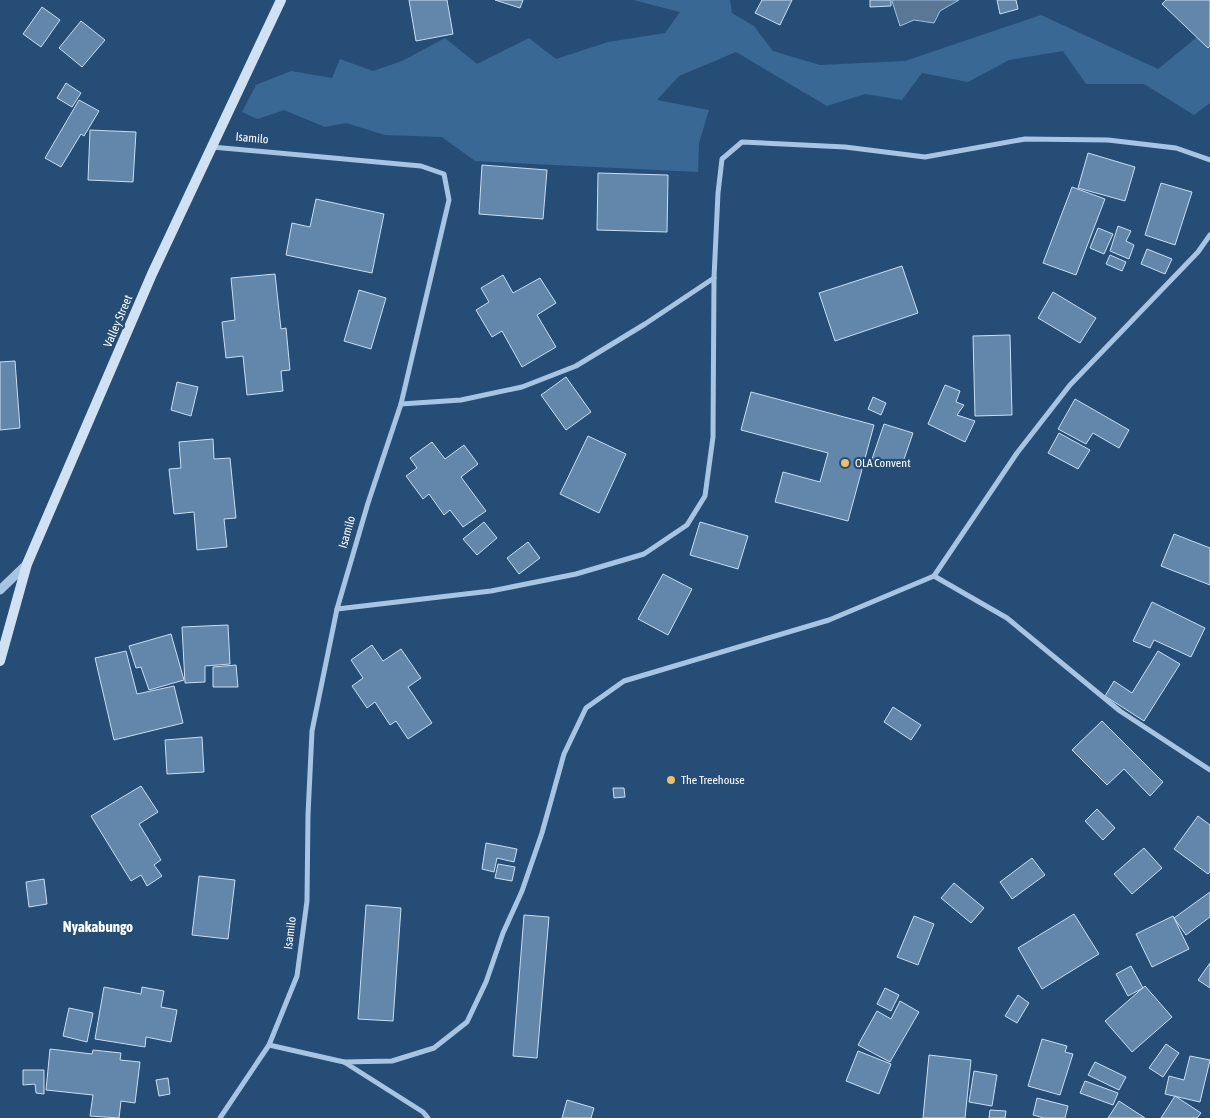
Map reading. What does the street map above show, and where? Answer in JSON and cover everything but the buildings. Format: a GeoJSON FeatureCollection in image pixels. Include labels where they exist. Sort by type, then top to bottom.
{"type":"FeatureCollection","features":[{"type":"Feature","properties":{"kind":"main road","name":"Valley Street"},"geometry":{"type":"LineString","coordinates":[[0,661],[27,564],[152,274],[281,0]]}},
{"type":"Feature","properties":{"kind":"street"},"geometry":{"type":"LineString","coordinates":[[337,609],[491,591],[576,574],[644,554],[688,525],[705,496],[713,437],[714,278],[718,193],[722,159],[742,142],[844,147],[925,157],[1025,139],[1108,140],[1176,148],[1210,160]]}},
{"type":"Feature","properties":{"kind":"street","name":"Isamilo"},"geometry":{"type":"LineString","coordinates":[[212,147],[421,166],[444,174],[449,200],[401,404],[368,503],[337,609],[312,731],[308,815],[307,901],[298,976],[269,1045],[220,1118]]}},
{"type":"Feature","properties":{"kind":"street"},"geometry":{"type":"LineString","coordinates":[[269,1045],[344,1062],[392,1061],[434,1048],[467,1022],[486,982],[503,933],[522,891],[542,833],[564,754],[586,708],[624,681],[828,620],[934,576],[1017,453],[1070,385],[1198,252],[1210,235]]}},
{"type":"Feature","properties":{"kind":"street"},"geometry":{"type":"LineString","coordinates":[[401,404],[461,400],[522,387],[576,366],[645,324],[714,278]]}},
{"type":"Feature","properties":{"kind":"street"},"geometry":{"type":"LineString","coordinates":[[0,590],[27,564]]}},
{"type":"Feature","properties":{"kind":"street"},"geometry":{"type":"LineString","coordinates":[[934,576],[1007,618],[1120,711],[1210,770]]}},
{"type":"Feature","properties":{"kind":"street"},"geometry":{"type":"LineString","coordinates":[[344,1062],[423,1112],[428,1118]]}},
{"type":"Feature","properties":{"kind":"shaded area"},"geometry":{"type":"Polygon","coordinates":[[[633,0],[730,0],[732,13],[754,26],[773,51],[820,65],[905,61],[1041,15],[1158,69],[1201,34],[1210,38],[1210,103],[1194,115],[1144,84],[1086,84],[1063,51],[1009,60],[968,82],[922,73],[902,100],[865,94],[827,106],[736,52],[679,76],[657,100],[709,110],[699,143],[698,172],[475,161],[442,137],[385,135],[346,123],[325,127],[284,110],[258,119],[242,112],[256,85],[291,71],[332,78],[340,59],[373,71],[402,61],[445,38],[477,64],[529,38],[556,59],[608,42],[665,33],[680,12],[633,0]]]}},
{"type":"Feature","properties":{"kind":"shaded area"},"geometry":{"type":"Polygon","coordinates":[[[959,0],[940,11],[934,23],[914,20],[900,26],[892,1],[959,0]]]}},
{"type":"Feature","properties":{"kind":"place","name":"OLA Convent"},"geometry":{"type":"Point","coordinates":[845,463]}},
{"type":"Feature","properties":{"kind":"place","name":"The Treehouse"},"geometry":{"type":"Point","coordinates":[671,780]}},
{"type":"Feature","properties":{"kind":"district","name":"Nyakabungo"},"geometry":{"type":"Point","coordinates":[98,926]}}]}
